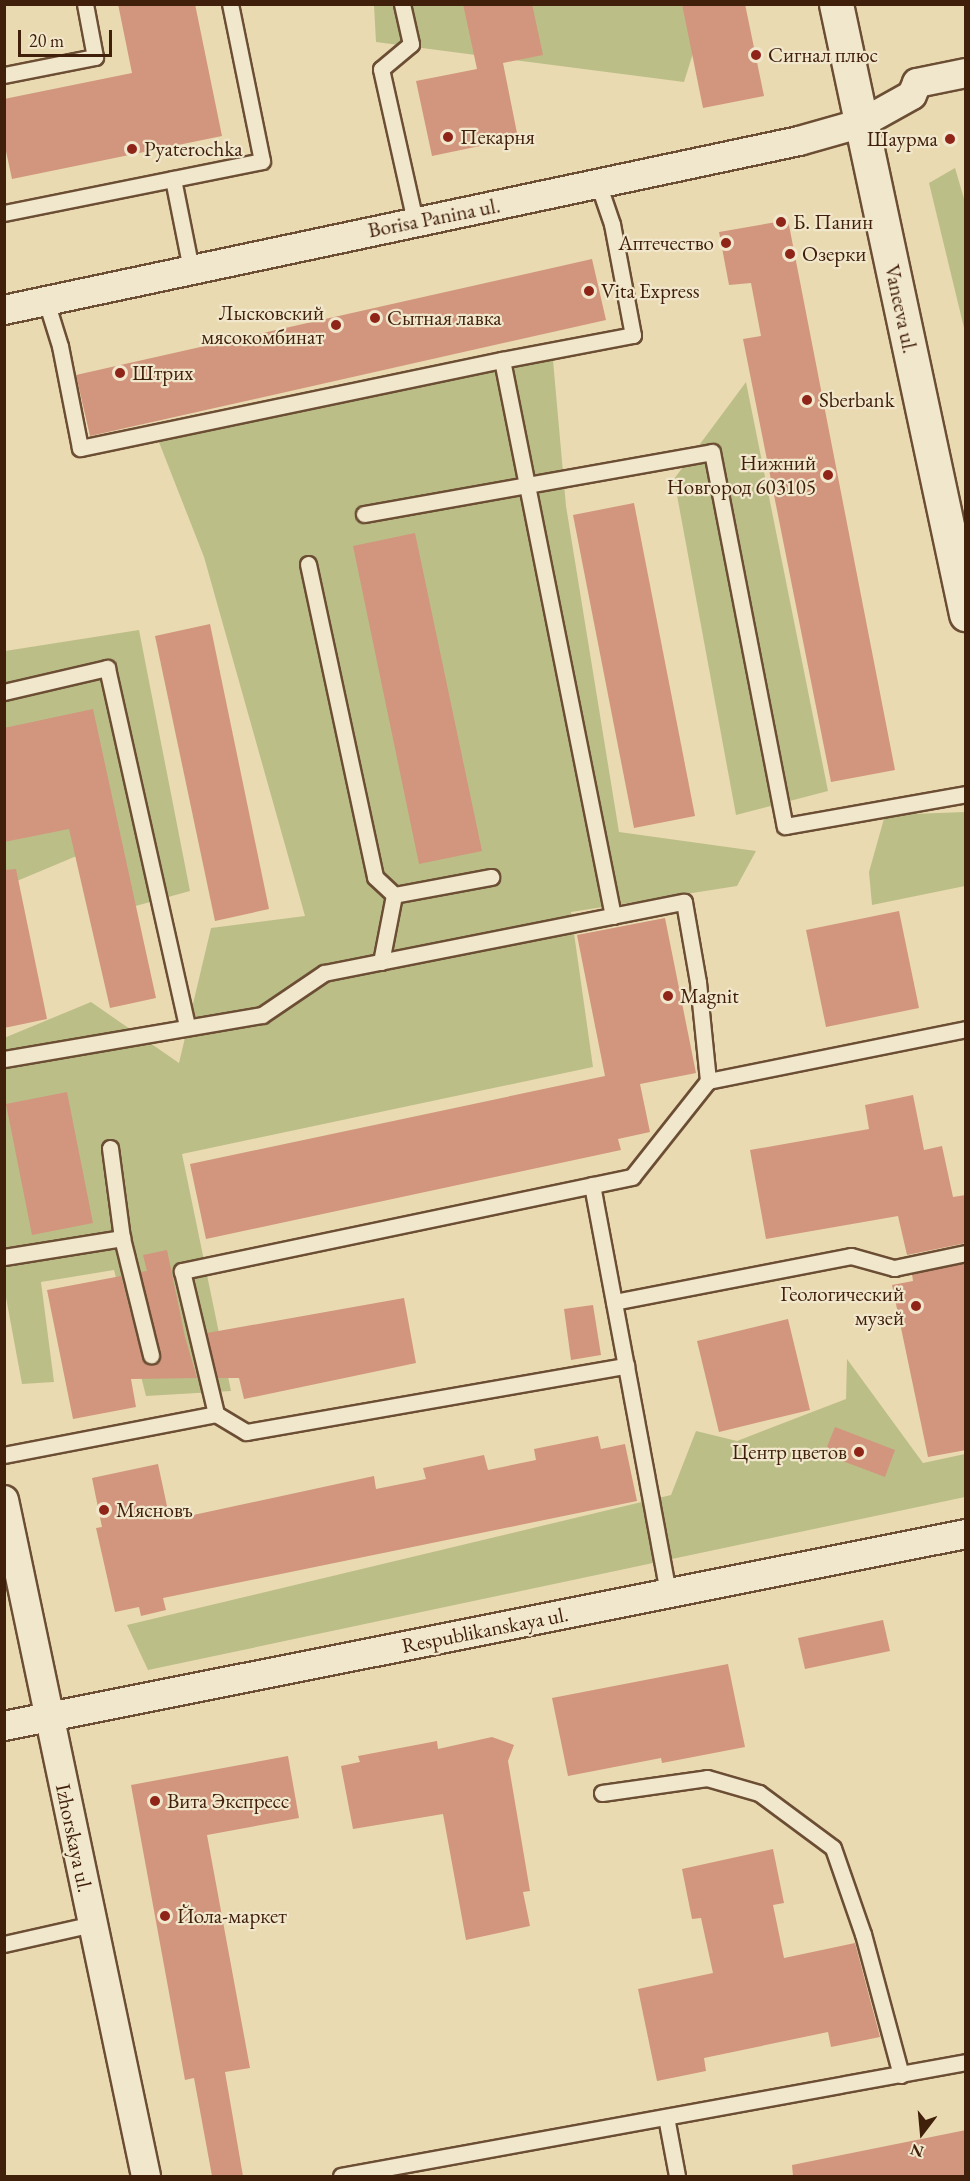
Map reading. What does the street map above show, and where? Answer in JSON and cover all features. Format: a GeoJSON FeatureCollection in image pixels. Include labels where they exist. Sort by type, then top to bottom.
{"type":"FeatureCollection","features":[{"type":"Feature","properties":{"kind":"main road","name":"Vaneeva ul."},"geometry":{"type":"LineString","coordinates":[[836,4],[966,614]]}},
{"type":"Feature","properties":{"kind":"street","name":"Borisa Panina ul."},"geometry":{"type":"LineString","coordinates":[[4,310],[415,221],[599,186],[862,123],[912,95],[917,83],[966,73]]}},
{"type":"Feature","properties":{"kind":"street","name":"Izhorskaya ul."},"geometry":{"type":"LineString","coordinates":[[4,1500],[146,2176]]}},
{"type":"Feature","properties":{"kind":"street","name":"Respublikanskaya ul."},"geometry":{"type":"LineString","coordinates":[[4,1726],[966,1534]]}},
{"type":"Feature","properties":{"kind":"lane"},"geometry":{"type":"LineString","coordinates":[[4,75],[95,57],[85,4]]}},
{"type":"Feature","properties":{"kind":"lane"},"geometry":{"type":"LineString","coordinates":[[4,213],[262,161],[230,4]]}},
{"type":"Feature","properties":{"kind":"lane"},"geometry":{"type":"LineString","coordinates":[[402,4],[411,44],[381,69],[415,221]]}},
{"type":"Feature","properties":{"kind":"lane"},"geometry":{"type":"LineString","coordinates":[[173,179],[191,269]]}},
{"type":"Feature","properties":{"kind":"lane"},"geometry":{"type":"LineString","coordinates":[[46,301],[60,346],[80,448],[633,335],[612,224],[599,186]]}},
{"type":"Feature","properties":{"kind":"lane"},"geometry":{"type":"LineString","coordinates":[[502,360],[525,485],[613,916]]}},
{"type":"Feature","properties":{"kind":"lane"},"geometry":{"type":"LineString","coordinates":[[364,514],[712,452],[785,826],[966,794]]}},
{"type":"Feature","properties":{"kind":"lane"},"geometry":{"type":"LineString","coordinates":[[308,564],[375,878],[394,895]]}},
{"type":"Feature","properties":{"kind":"lane"},"geometry":{"type":"LineString","coordinates":[[4,692],[107,668],[187,1026]]}},
{"type":"Feature","properties":{"kind":"lane"},"geometry":{"type":"LineString","coordinates":[[394,895],[491,877]]}},
{"type":"Feature","properties":{"kind":"lane"},"geometry":{"type":"LineString","coordinates":[[381,962],[394,895]]}},
{"type":"Feature","properties":{"kind":"lane"},"geometry":{"type":"LineString","coordinates":[[4,1059],[262,1015],[324,973],[684,902],[698,982],[708,1081]]}},
{"type":"Feature","properties":{"kind":"lane"},"geometry":{"type":"LineString","coordinates":[[216,1414],[182,1271],[632,1177],[708,1081],[966,1029]]}},
{"type":"Feature","properties":{"kind":"lane"},"geometry":{"type":"LineString","coordinates":[[111,1148],[122,1238],[151,1355]]}},
{"type":"Feature","properties":{"kind":"lane"},"geometry":{"type":"LineString","coordinates":[[592,1185],[668,1593]]}},
{"type":"Feature","properties":{"kind":"lane"},"geometry":{"type":"LineString","coordinates":[[4,1257],[122,1238]]}},
{"type":"Feature","properties":{"kind":"lane"},"geometry":{"type":"LineString","coordinates":[[614,1302],[851,1256],[894,1268],[966,1253]]}},
{"type":"Feature","properties":{"kind":"lane"},"geometry":{"type":"LineString","coordinates":[[4,1455],[216,1414],[246,1432],[626,1366]]}},
{"type":"Feature","properties":{"kind":"lane"},"geometry":{"type":"LineString","coordinates":[[602,1793],[708,1778],[759,1793],[833,1848],[863,1934],[902,2074]]}},
{"type":"Feature","properties":{"kind":"lane"},"geometry":{"type":"LineString","coordinates":[[4,1944],[93,1924]]}},
{"type":"Feature","properties":{"kind":"lane"},"geometry":{"type":"LineString","coordinates":[[341,2176],[966,2062]]}},
{"type":"Feature","properties":{"kind":"lane"},"geometry":{"type":"LineString","coordinates":[[666,2118],[677,2176]]}},
{"type":"Feature","properties":{"kind":"green space"},"geometry":{"type":"Polygon","coordinates":[[[374,5],[708,5],[684,82],[376,42],[374,5]]]}},
{"type":"Feature","properties":{"kind":"green space"},"geometry":{"type":"Polygon","coordinates":[[[955,168],[965,202],[965,332],[929,183],[955,168]]]}},
{"type":"Feature","properties":{"kind":"green space"},"geometry":{"type":"Polygon","coordinates":[[[552,349],[566,506],[619,832],[756,851],[737,886],[571,912],[593,1067],[182,1154],[231,1391],[146,1396],[114,1270],[41,1282],[54,1382],[22,1384],[5,1292],[4,1038],[91,1002],[179,1063],[211,928],[305,916],[204,557],[155,432],[552,349]]]}},
{"type":"Feature","properties":{"kind":"green space"},"geometry":{"type":"Polygon","coordinates":[[[746,382],[828,791],[736,815],[674,479],[746,382]]]}},
{"type":"Feature","properties":{"kind":"green space"},"geometry":{"type":"Polygon","coordinates":[[[139,630],[190,891],[132,907],[110,842],[5,886],[5,651],[139,630]]]}},
{"type":"Feature","properties":{"kind":"green space"},"geometry":{"type":"Polygon","coordinates":[[[965,812],[965,886],[872,905],[869,872],[885,815],[965,812]]]}},
{"type":"Feature","properties":{"kind":"green space"},"geometry":{"type":"Polygon","coordinates":[[[847,1359],[923,1463],[965,1454],[965,1497],[148,1670],[127,1625],[671,1495],[696,1431],[737,1441],[846,1399],[847,1359]]]}},
{"type":"Feature","properties":{"kind":"building"},"geometry":{"type":"Polygon","coordinates":[[[118,4],[195,4],[222,136],[12,179],[4,142],[4,99],[132,73],[118,4]]]}},
{"type":"Feature","properties":{"kind":"building"},"geometry":{"type":"Polygon","coordinates":[[[463,4],[532,4],[543,55],[503,63],[518,138],[432,156],[416,81],[477,69],[463,4]]]}},
{"type":"Feature","properties":{"kind":"building"},"geometry":{"type":"Polygon","coordinates":[[[682,4],[745,4],[764,96],[703,108],[682,4]]]}},
{"type":"Feature","properties":{"kind":"building"},"geometry":{"type":"Polygon","coordinates":[[[788,220],[895,770],[831,782],[743,339],[761,336],[751,283],[729,285],[719,232],[788,220]]]}},
{"type":"Feature","properties":{"kind":"building"},"geometry":{"type":"Polygon","coordinates":[[[592,259],[606,320],[90,436],[76,375],[592,259]]]}},
{"type":"Feature","properties":{"kind":"building"},"geometry":{"type":"Polygon","coordinates":[[[634,503],[695,816],[634,828],[573,515],[634,503]]]}},
{"type":"Feature","properties":{"kind":"building"},"geometry":{"type":"Polygon","coordinates":[[[415,533],[482,851],[419,864],[353,546],[415,533]]]}},
{"type":"Feature","properties":{"kind":"building"},"geometry":{"type":"Polygon","coordinates":[[[210,624],[269,909],[215,921],[155,636],[210,624]]]}},
{"type":"Feature","properties":{"kind":"building"},"geometry":{"type":"Polygon","coordinates":[[[93,709],[156,998],[110,1008],[69,829],[4,842],[4,728],[93,709]]]}},
{"type":"Feature","properties":{"kind":"building"},"geometry":{"type":"Polygon","coordinates":[[[16,869],[47,1019],[4,1028],[4,870],[16,869]]]}},
{"type":"Feature","properties":{"kind":"building"},"geometry":{"type":"Polygon","coordinates":[[[899,911],[919,1008],[826,1027],[806,930],[899,911]]]}},
{"type":"Feature","properties":{"kind":"building"},"geometry":{"type":"Polygon","coordinates":[[[665,918],[696,1073],[640,1084],[650,1132],[618,1139],[621,1150],[206,1239],[190,1164],[605,1076],[577,935],[665,918]]]}},
{"type":"Feature","properties":{"kind":"building"},"geometry":{"type":"Polygon","coordinates":[[[67,1092],[93,1223],[32,1235],[6,1104],[67,1092]]]}},
{"type":"Feature","properties":{"kind":"building"},"geometry":{"type":"Polygon","coordinates":[[[913,1095],[924,1150],[942,1146],[953,1197],[966,1195],[966,1243],[907,1255],[898,1216],[766,1239],[750,1150],[869,1129],[865,1105],[913,1095]]]}},
{"type":"Feature","properties":{"kind":"building"},"geometry":{"type":"Polygon","coordinates":[[[167,1250],[185,1337],[197,1378],[131,1379],[136,1407],[73,1419],[47,1290],[121,1276],[142,1357],[154,1364],[160,1353],[140,1272],[147,1271],[143,1255],[167,1250]]]}},
{"type":"Feature","properties":{"kind":"building"},"geometry":{"type":"Polygon","coordinates":[[[966,1263],[966,1450],[928,1457],[892,1285],[913,1281],[912,1274],[966,1263]]]}},
{"type":"Feature","properties":{"kind":"building"},"geometry":{"type":"Polygon","coordinates":[[[404,1298],[416,1363],[244,1399],[239,1378],[217,1378],[207,1333],[404,1298]]]}},
{"type":"Feature","properties":{"kind":"building"},"geometry":{"type":"Polygon","coordinates":[[[593,1305],[601,1355],[571,1360],[564,1309],[593,1305]]]}},
{"type":"Feature","properties":{"kind":"building"},"geometry":{"type":"Polygon","coordinates":[[[788,1319],[810,1410],[719,1432],[697,1341],[788,1319]]]}},
{"type":"Feature","properties":{"kind":"building","name":"Центр цветов"},"geometry":{"type":"Polygon","coordinates":[[[835,1427],[895,1450],[885,1477],[824,1454],[835,1427]]]}},
{"type":"Feature","properties":{"kind":"building"},"geometry":{"type":"Polygon","coordinates":[[[598,1436],[601,1449],[625,1444],[637,1501],[163,1598],[166,1610],[141,1616],[139,1607],[115,1612],[96,1528],[102,1527],[92,1478],[158,1464],[170,1520],[374,1476],[376,1489],[426,1479],[423,1468],[484,1455],[488,1470],[536,1460],[534,1449],[598,1436]]]}},
{"type":"Feature","properties":{"kind":"building"},"geometry":{"type":"Polygon","coordinates":[[[883,1620],[890,1651],[805,1669],[798,1638],[883,1620]]]}},
{"type":"Feature","properties":{"kind":"building"},"geometry":{"type":"Polygon","coordinates":[[[728,1664],[745,1747],[662,1763],[661,1758],[568,1776],[552,1698],[728,1664]]]}},
{"type":"Feature","properties":{"kind":"building"},"geometry":{"type":"Polygon","coordinates":[[[492,1737],[514,1745],[508,1761],[530,1891],[523,1892],[530,1926],[466,1940],[443,1814],[353,1829],[341,1766],[360,1762],[358,1756],[437,1741],[438,1749],[492,1737]]]}},
{"type":"Feature","properties":{"kind":"building"},"geometry":{"type":"Polygon","coordinates":[[[288,1756],[299,1818],[207,1835],[250,2068],[225,2072],[243,2176],[212,2176],[194,2078],[185,2080],[131,1785],[288,1756]]]}},
{"type":"Feature","properties":{"kind":"building"},"geometry":{"type":"Polygon","coordinates":[[[773,1849],[784,1903],[773,1905],[784,1958],[855,1943],[880,2037],[831,2047],[828,2032],[704,2058],[706,2071],[657,2081],[638,1989],[713,1973],[701,1918],[692,1919],[682,1869],[773,1849]]]}},
{"type":"Feature","properties":{"kind":"building"},"geometry":{"type":"Polygon","coordinates":[[[966,2130],[966,2176],[793,2176],[792,2165],[966,2130]]]}},
{"type":"Feature","properties":{"kind":"place","name":"Сигнал плюс"},"geometry":{"type":"Point","coordinates":[756,55]}},
{"type":"Feature","properties":{"kind":"place","name":"Пекарня"},"geometry":{"type":"Point","coordinates":[448,137]}},
{"type":"Feature","properties":{"kind":"place","name":"Шаурма"},"geometry":{"type":"Point","coordinates":[950,139]}},
{"type":"Feature","properties":{"kind":"place","name":"Pyaterochka"},"geometry":{"type":"Point","coordinates":[132,149]}},
{"type":"Feature","properties":{"kind":"place","name":"Б. Панин"},"geometry":{"type":"Point","coordinates":[781,222]}},
{"type":"Feature","properties":{"kind":"place","name":"Аптечество"},"geometry":{"type":"Point","coordinates":[726,243]}},
{"type":"Feature","properties":{"kind":"place","name":"Озерки"},"geometry":{"type":"Point","coordinates":[790,254]}},
{"type":"Feature","properties":{"kind":"place","name":"Vita Express"},"geometry":{"type":"Point","coordinates":[589,291]}},
{"type":"Feature","properties":{"kind":"place","name":"Сытная лавка"},"geometry":{"type":"Point","coordinates":[375,318]}},
{"type":"Feature","properties":{"kind":"place","name":"Лысковский мясокомбинат"},"geometry":{"type":"Point","coordinates":[336,325]}},
{"type":"Feature","properties":{"kind":"place","name":"Штрих"},"geometry":{"type":"Point","coordinates":[120,373]}},
{"type":"Feature","properties":{"kind":"place","name":"Sberbank"},"geometry":{"type":"Point","coordinates":[807,400]}},
{"type":"Feature","properties":{"kind":"place","name":"Нижний Новгород 603105"},"geometry":{"type":"Point","coordinates":[828,475]}},
{"type":"Feature","properties":{"kind":"place","name":"Magnit"},"geometry":{"type":"Point","coordinates":[668,996]}},
{"type":"Feature","properties":{"kind":"place","name":"Геологический музей"},"geometry":{"type":"Point","coordinates":[916,1306]}},
{"type":"Feature","properties":{"kind":"place","name":"Центр цветов"},"geometry":{"type":"Point","coordinates":[859,1452]}},
{"type":"Feature","properties":{"kind":"place","name":"Мясновъ"},"geometry":{"type":"Point","coordinates":[104,1510]}},
{"type":"Feature","properties":{"kind":"place","name":"Вита Экспресс"},"geometry":{"type":"Point","coordinates":[155,1801]}},
{"type":"Feature","properties":{"kind":"place","name":"Йола-маркет"},"geometry":{"type":"Point","coordinates":[165,1916]}}]}
